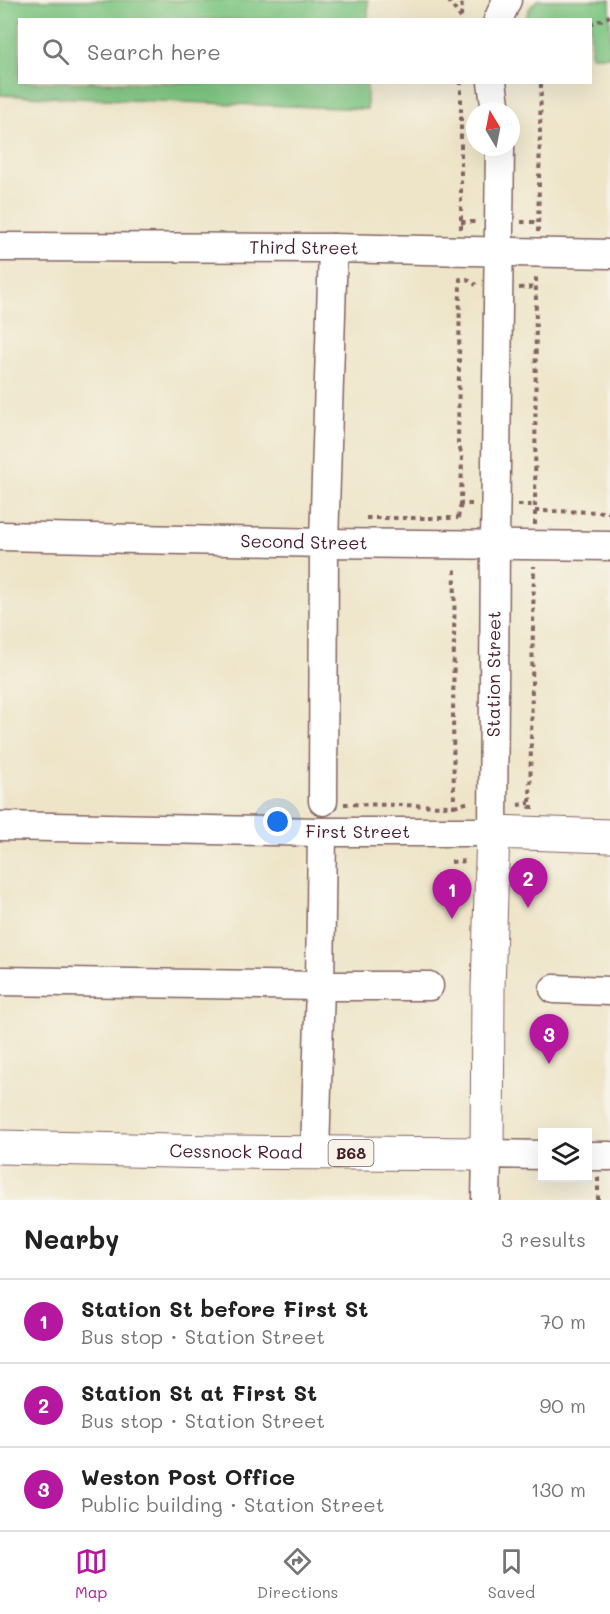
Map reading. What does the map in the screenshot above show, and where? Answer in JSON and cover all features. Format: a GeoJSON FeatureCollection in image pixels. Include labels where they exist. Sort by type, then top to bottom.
{"type":"FeatureCollection","features":[{"type":"Feature","properties":{"kind":"main road","name":"First Street"},"geometry":{"type":"LineString","coordinates":[[493,832],[610,836]]}},
{"type":"Feature","properties":{"kind":"main road","name":"Station Street"},"geometry":{"type":"LineString","coordinates":[[487,1154],[488,988],[493,832]]}},
{"type":"Feature","properties":{"kind":"main road","name":"Cessnock Road"},"geometry":{"type":"LineString","coordinates":[[0,1147],[487,1154]]}},
{"type":"Feature","properties":{"kind":"street"},"geometry":{"type":"LineString","coordinates":[[499,18],[507,0]]}},
{"type":"Feature","properties":{"kind":"street"},"geometry":{"type":"LineString","coordinates":[[515,18],[521,0]]}},
{"type":"Feature","properties":{"kind":"street"},"geometry":{"type":"LineString","coordinates":[[492,84],[495,102]]}},
{"type":"Feature","properties":{"kind":"street"},"geometry":{"type":"LineString","coordinates":[[508,84],[508,102]]}},
{"type":"Feature","properties":{"kind":"street","name":"Station Street"},"geometry":{"type":"LineString","coordinates":[[493,832],[500,156]]}},
{"type":"Feature","properties":{"kind":"street","name":"Third Street"},"geometry":{"type":"LineString","coordinates":[[0,247],[333,248],[610,254]]}},
{"type":"Feature","properties":{"kind":"street"},"geometry":{"type":"LineString","coordinates":[[329,803],[324,543],[333,248]]}},
{"type":"Feature","properties":{"kind":"street","name":"Second Street"},"geometry":{"type":"LineString","coordinates":[[0,536],[610,546]]}},
{"type":"Feature","properties":{"kind":"street","name":"First Street"},"geometry":{"type":"LineString","coordinates":[[0,826],[322,832],[493,832]]}},
{"type":"Feature","properties":{"kind":"street"},"geometry":{"type":"LineString","coordinates":[[315,1153],[322,832]]}},
{"type":"Feature","properties":{"kind":"street"},"geometry":{"type":"LineString","coordinates":[[0,981],[429,986]]}},
{"type":"Feature","properties":{"kind":"street"},"geometry":{"type":"LineString","coordinates":[[554,989],[610,991]]}},
{"type":"Feature","properties":{"kind":"street","name":"Station Street"},"geometry":{"type":"LineString","coordinates":[[486,1200],[487,1154]]}},
{"type":"Feature","properties":{"kind":"street","name":"Cessnock Road"},"geometry":{"type":"LineString","coordinates":[[487,1154],[538,1155]]}},
{"type":"Feature","properties":{"kind":"street"},"geometry":{"type":"LineString","coordinates":[[592,1156],[610,1156]]}},
{"type":"Feature","properties":{"kind":"path"},"geometry":{"type":"LineString","coordinates":[[448,0],[460,18]]}},
{"type":"Feature","properties":{"kind":"path"},"geometry":{"type":"LineString","coordinates":[[461,18],[462,0]]}},
{"type":"Feature","properties":{"kind":"path"},"geometry":{"type":"LineString","coordinates":[[592,25],[610,16]]}},
{"type":"Feature","properties":{"kind":"path"},"geometry":{"type":"LineString","coordinates":[[461,84],[461,233]]}},
{"type":"Feature","properties":{"kind":"path"},"geometry":{"type":"LineString","coordinates":[[538,239],[542,84]]}},
{"type":"Feature","properties":{"kind":"path"},"geometry":{"type":"LineString","coordinates":[[461,222],[484,222]]}},
{"type":"Feature","properties":{"kind":"path"},"geometry":{"type":"LineString","coordinates":[[518,222],[538,222]]}},
{"type":"Feature","properties":{"kind":"path"},"geometry":{"type":"LineString","coordinates":[[535,530],[536,267]]}},
{"type":"Feature","properties":{"kind":"path"},"geometry":{"type":"LineString","coordinates":[[456,526],[461,504],[462,454],[458,445],[460,279],[467,279],[477,286],[484,286]]}},
{"type":"Feature","properties":{"kind":"path"},"geometry":{"type":"LineString","coordinates":[[516,288],[536,287]]}},
{"type":"Feature","properties":{"kind":"path"},"geometry":{"type":"LineString","coordinates":[[461,504],[482,505]]}},
{"type":"Feature","properties":{"kind":"path"},"geometry":{"type":"LineString","coordinates":[[512,506],[535,505]]}},
{"type":"Feature","properties":{"kind":"path"},"geometry":{"type":"LineString","coordinates":[[535,511],[610,512]]}},
{"type":"Feature","properties":{"kind":"path"},"geometry":{"type":"LineString","coordinates":[[363,518],[458,518]]}},
{"type":"Feature","properties":{"kind":"path"},"geometry":{"type":"LineString","coordinates":[[454,806],[456,559]]}},
{"type":"Feature","properties":{"kind":"path"},"geometry":{"type":"LineString","coordinates":[[535,562],[530,807],[543,807]]}},
{"type":"Feature","properties":{"kind":"path"},"geometry":{"type":"LineString","coordinates":[[329,803],[454,806],[471,802]]}},
{"type":"Feature","properties":{"kind":"path"},"geometry":{"type":"LineString","coordinates":[[518,805],[530,803]]}},
{"type":"Feature","properties":{"kind":"path"},"geometry":{"type":"LineString","coordinates":[[451,862],[469,861]]}},
{"type":"Feature","properties":{"kind":"green space"},"geometry":{"type":"Polygon","coordinates":[[[0,0],[368,0],[368,18],[18,18],[18,84],[367,84],[367,109],[0,95],[0,0]]]}},
{"type":"Feature","properties":{"kind":"green space"},"geometry":{"type":"Polygon","coordinates":[[[537,0],[610,0],[610,56],[592,56],[592,18],[525,18],[537,0]]]}},
{"type":"Feature","properties":{"kind":"place","name":"Station St at First St"},"geometry":{"type":"Point","coordinates":[528,908]}},
{"type":"Feature","properties":{"kind":"place","name":"Station St before First St"},"geometry":{"type":"Point","coordinates":[452,919]}},
{"type":"Feature","properties":{"kind":"place","name":"Weston Post Office"},"geometry":{"type":"Point","coordinates":[549,1064]}}]}
